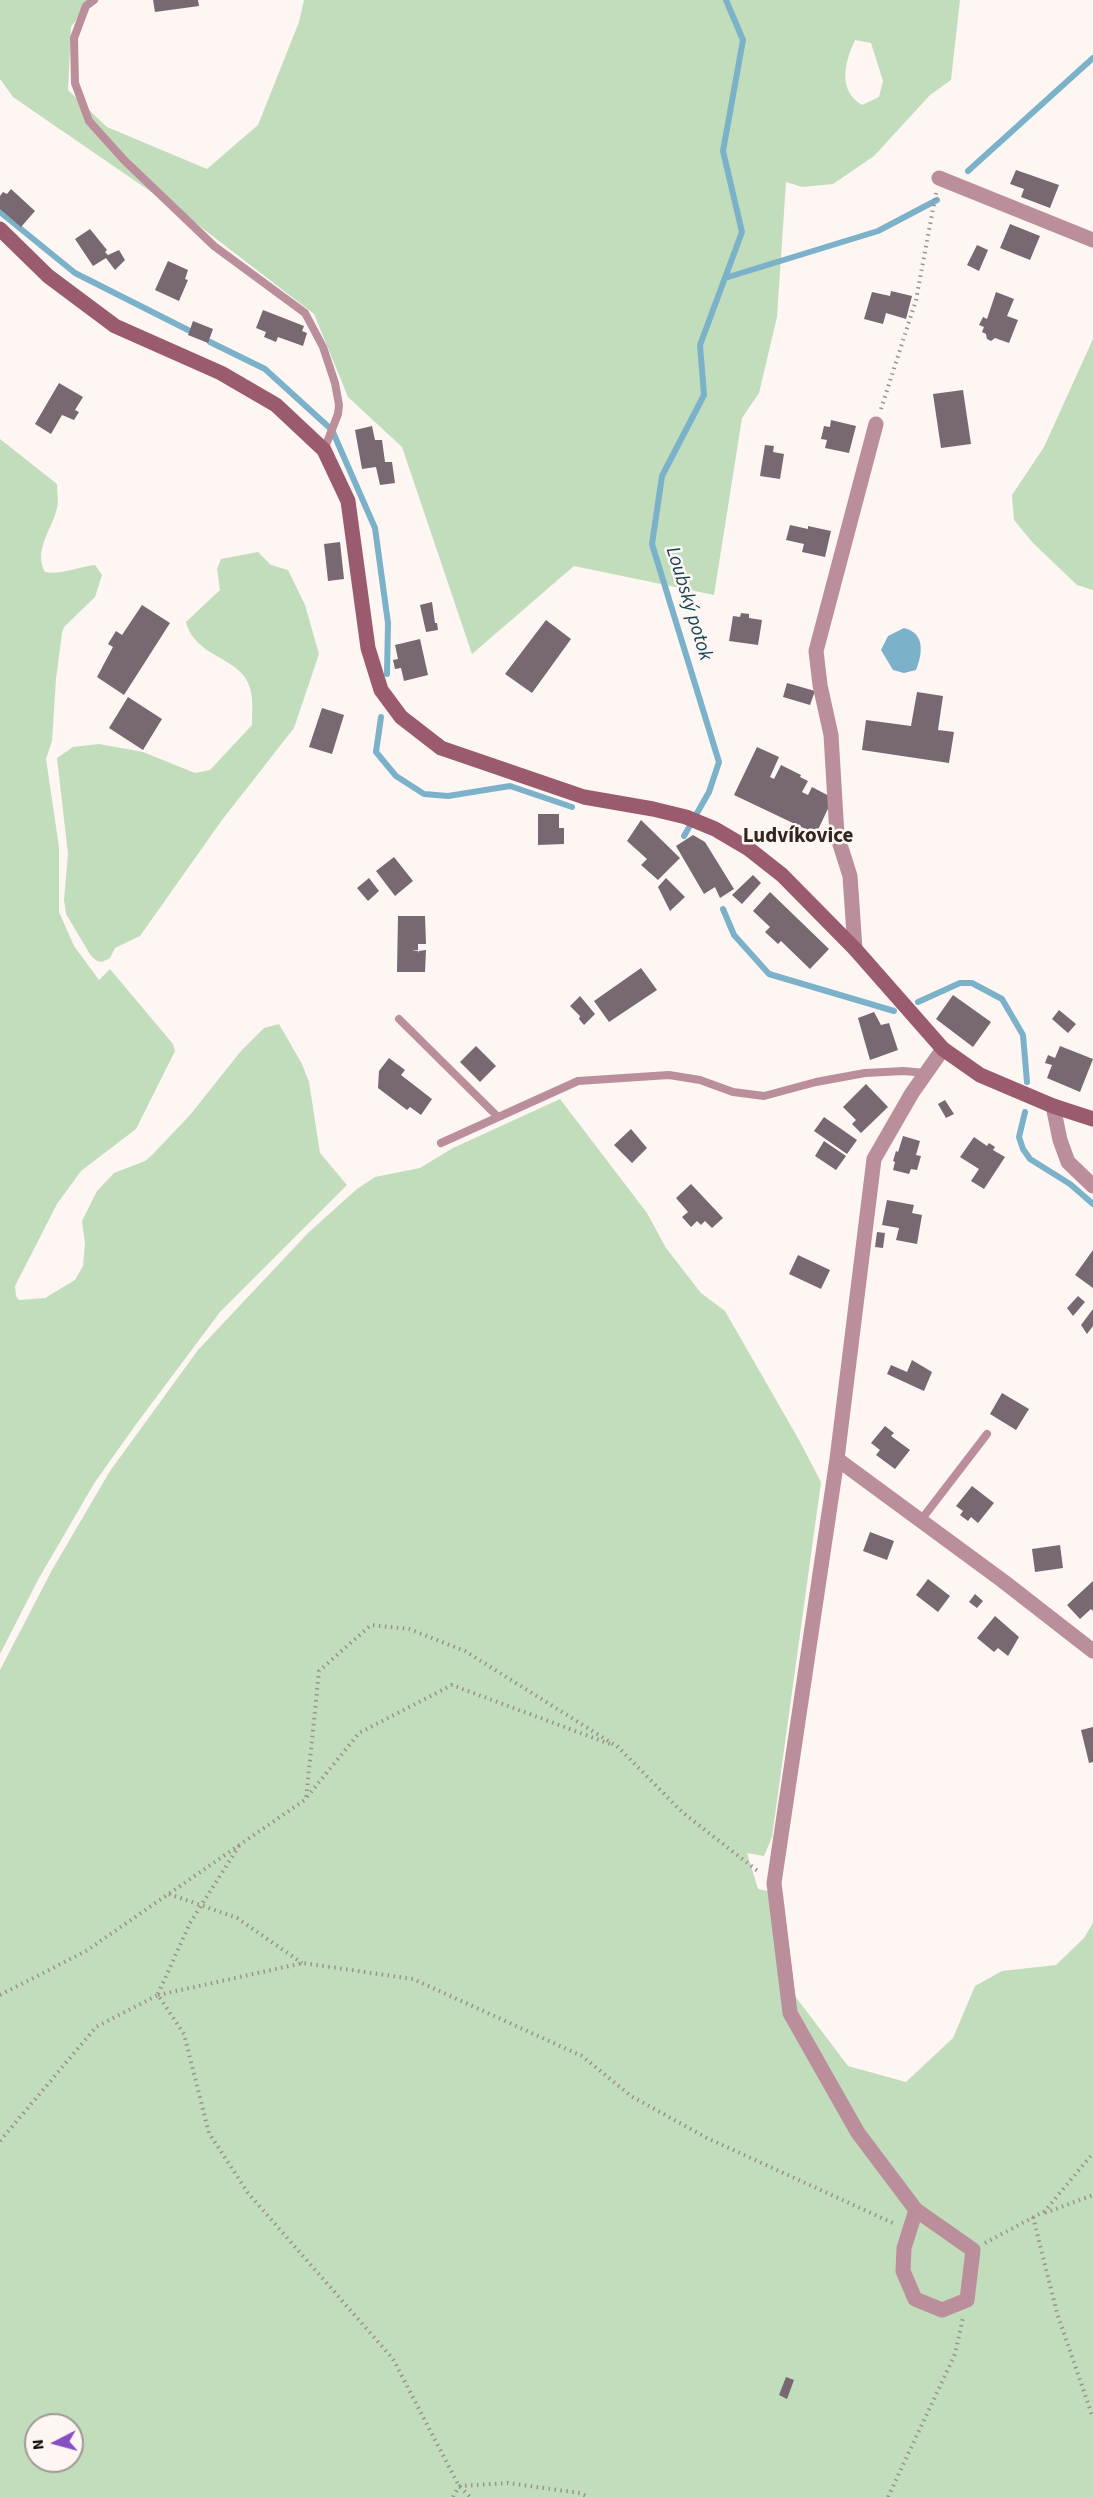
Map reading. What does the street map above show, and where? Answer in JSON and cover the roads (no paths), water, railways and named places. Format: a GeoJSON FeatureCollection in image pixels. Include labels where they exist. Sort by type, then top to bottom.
{"type":"FeatureCollection","features":[{"type":"Feature","properties":{"kind":"street"},"geometry":{"type":"LineString","coordinates":[[939,178],[1093,240]]}},
{"type":"Feature","properties":{"kind":"street"},"geometry":{"type":"LineString","coordinates":[[0,229],[48,276],[115,326],[221,373],[276,405],[327,444],[348,501],[368,648],[381,690],[402,717],[441,748],[584,797],[686,817],[749,849],[782,875],[855,949],[943,1049],[980,1076],[1053,1106],[1093,1119]]}},
{"type":"Feature","properties":{"kind":"street"},"geometry":{"type":"LineString","coordinates":[[855,949],[850,876],[837,835],[831,735],[820,684],[816,651],[876,424]]}},
{"type":"Feature","properties":{"kind":"street"},"geometry":{"type":"LineString","coordinates":[[916,2210],[904,2248],[903,2271],[915,2299],[942,2310],[968,2300],[973,2250],[916,2210],[858,2133],[790,2013],[774,1883],[837,1459],[874,1159],[925,1073],[943,1049]]}},
{"type":"Feature","properties":{"kind":"street"},"geometry":{"type":"LineString","coordinates":[[1053,1106],[1060,1140],[1068,1162],[1093,1186]]}},
{"type":"Feature","properties":{"kind":"street"},"geometry":{"type":"LineString","coordinates":[[837,1459],[1093,1651]]}},
{"type":"Feature","properties":{"kind":"lane"},"geometry":{"type":"LineString","coordinates":[[94,0],[86,6],[74,38],[75,83],[89,121],[124,160],[214,246],[305,313],[323,347],[335,383],[338,414],[327,444]]}},
{"type":"Feature","properties":{"kind":"lane"},"geometry":{"type":"LineString","coordinates":[[399,1019],[498,1117]]}},
{"type":"Feature","properties":{"kind":"lane"},"geometry":{"type":"LineString","coordinates":[[441,1143],[578,1082],[669,1075],[700,1080],[733,1092],[764,1095],[865,1073],[904,1071],[925,1073]]}},
{"type":"Feature","properties":{"kind":"lane"},"geometry":{"type":"LineString","coordinates":[[921,1520],[987,1434]]}},
{"type":"Feature","properties":{"kind":"water"},"geometry":{"type":"Polygon","coordinates":[[[904,628],[916,635],[921,651],[916,670],[904,673],[893,670],[881,650],[888,636],[904,628]]]}},
{"type":"Feature","properties":{"kind":"waterway","name":"Loubský potok"},"geometry":{"type":"LineString","coordinates":[[684,836],[709,792],[719,762],[652,544],[662,476],[704,395],[700,345],[742,232],[723,151],[743,40],[726,0]]}},
{"type":"Feature","properties":{"kind":"waterway"},"geometry":{"type":"LineString","coordinates":[[968,171],[1093,58]]}},
{"type":"Feature","properties":{"kind":"waterway"},"geometry":{"type":"LineString","coordinates":[[725,278],[878,231],[937,200]]}},
{"type":"Feature","properties":{"kind":"waterway"},"geometry":{"type":"LineString","coordinates":[[0,212],[75,273],[188,330]]}},
{"type":"Feature","properties":{"kind":"waterway"},"geometry":{"type":"LineString","coordinates":[[210,342],[265,369],[332,430],[375,528],[388,623],[387,674]]}},
{"type":"Feature","properties":{"kind":"waterway"},"geometry":{"type":"LineString","coordinates":[[381,717],[376,752],[396,776],[424,794],[448,796],[510,786],[572,807]]}},
{"type":"Feature","properties":{"kind":"waterway","name":"Loubský potok"},"geometry":{"type":"LineString","coordinates":[[723,909],[734,935],[769,974],[894,1011]]}},
{"type":"Feature","properties":{"kind":"waterway","name":"Loubský potok"},"geometry":{"type":"LineString","coordinates":[[918,1002],[960,983],[972,983],[1002,999],[1023,1035],[1027,1082]]}},
{"type":"Feature","properties":{"kind":"waterway","name":"Loubský potok"},"geometry":{"type":"LineString","coordinates":[[1025,1112],[1019,1137],[1030,1159],[1070,1184],[1093,1204]]}},
{"type":"Feature","properties":{"kind":"district","name":"Ludvíkovice"},"geometry":{"type":"Point","coordinates":[798,837]}}]}
